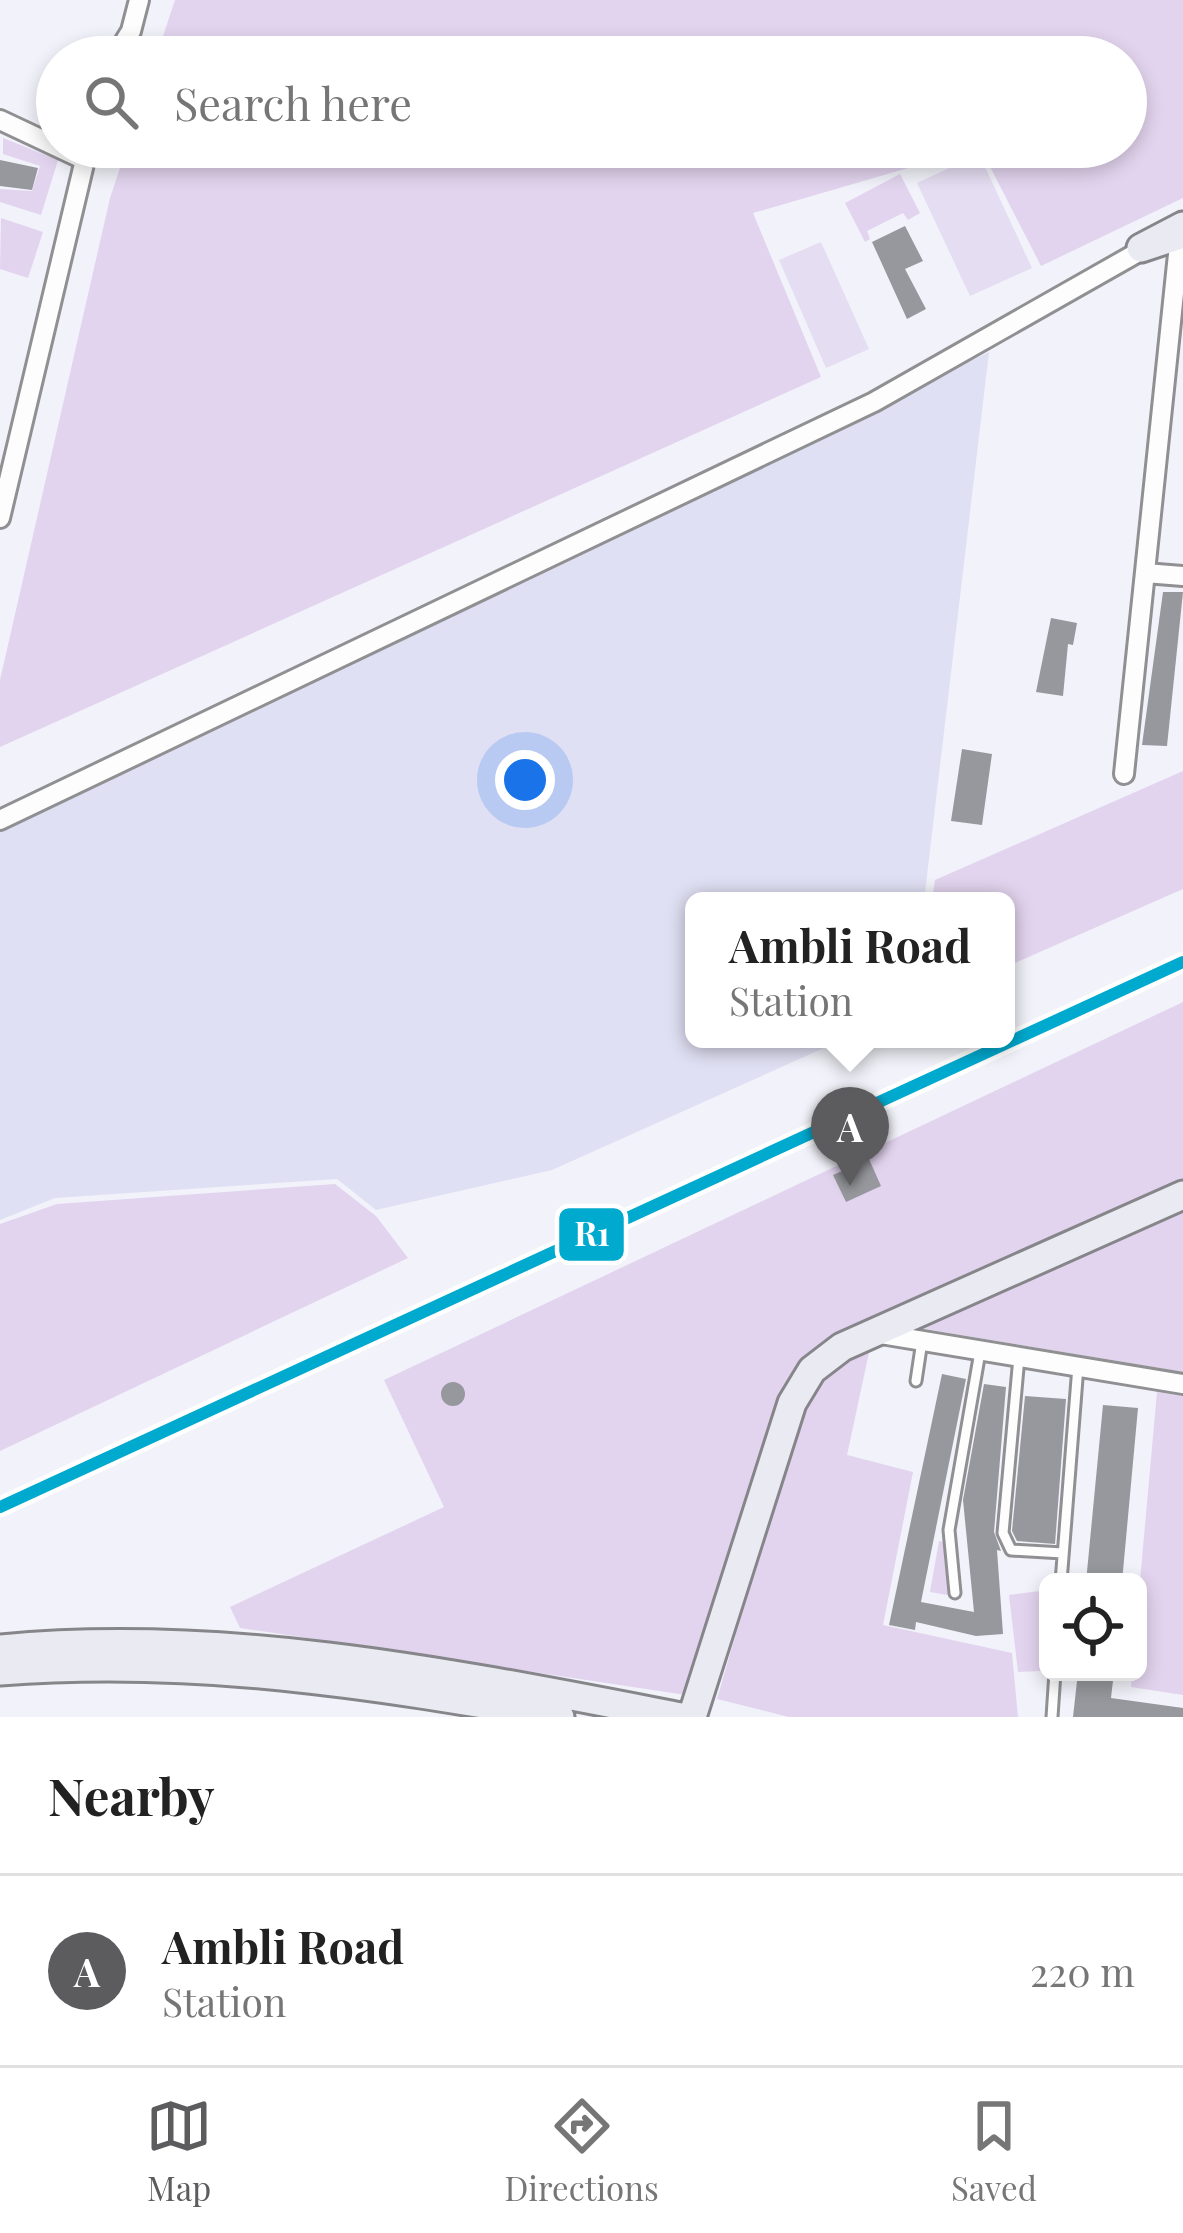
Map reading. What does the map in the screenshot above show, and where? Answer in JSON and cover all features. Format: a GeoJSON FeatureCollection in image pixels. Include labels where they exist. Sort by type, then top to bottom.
{"type":"FeatureCollection","features":[{"type":"Feature","properties":{"kind":"street"},"geometry":{"type":"LineString","coordinates":[[128,36],[139,0]]}},
{"type":"Feature","properties":{"kind":"street"},"geometry":{"type":"LineString","coordinates":[[0,120],[36,134]]}},
{"type":"Feature","properties":{"kind":"street"},"geometry":{"type":"LineString","coordinates":[[0,518],[83,168]]}},
{"type":"Feature","properties":{"kind":"street"},"geometry":{"type":"LineString","coordinates":[[0,820],[874,402],[1142,248],[1182,232],[1124,774]]}},
{"type":"Feature","properties":{"kind":"street"},"geometry":{"type":"LineString","coordinates":[[1145,573],[1183,576]]}},
{"type":"Feature","properties":{"kind":"street"},"geometry":{"type":"LineString","coordinates":[[692,1717],[792,1403],[812,1370],[842,1348],[1183,1195]]}},
{"type":"Feature","properties":{"kind":"street"},"geometry":{"type":"LineString","coordinates":[[881,1334],[1183,1384]]}},
{"type":"Feature","properties":{"kind":"street"},"geometry":{"type":"LineString","coordinates":[[0,1645],[80,1633],[302,1638],[613,1689],[651,1711]]}},
{"type":"Feature","properties":{"kind":"street"},"geometry":{"type":"LineString","coordinates":[[0,1645],[214,1645],[681,1717]]}},
{"type":"Feature","properties":{"kind":"street"},"geometry":{"type":"LineString","coordinates":[[0,1675],[110,1663],[222,1667],[560,1717]]}},
{"type":"Feature","properties":{"kind":"street"},"geometry":{"type":"LineString","coordinates":[[0,1675],[191,1680],[461,1717]]}},
{"type":"Feature","properties":{"kind":"lane"},"geometry":{"type":"LineString","coordinates":[[916,1381],[922,1341]]}},
{"type":"Feature","properties":{"kind":"lane"},"geometry":{"type":"LineString","coordinates":[[955,1593],[949,1530],[980,1352]]}},
{"type":"Feature","properties":{"kind":"lane"},"geometry":{"type":"LineString","coordinates":[[1019,1357],[1003,1533],[1011,1550],[1063,1553]]}},
{"type":"Feature","properties":{"kind":"lane"},"geometry":{"type":"LineString","coordinates":[[1062,1573],[1078,1366]]}},
{"type":"Feature","properties":{"kind":"lane"},"geometry":{"type":"LineString","coordinates":[[1052,1717],[1054,1681]]}},
{"type":"Feature","properties":{"kind":"shaded area"},"geometry":{"type":"Polygon","coordinates":[[[175,0],[1183,0],[1183,198],[1041,266],[991,168],[1147,168],[1147,36],[163,36],[175,0]]]}},
{"type":"Feature","properties":{"kind":"shaded area"},"geometry":{"type":"Polygon","coordinates":[[[3,138],[36,151],[36,165],[3,154],[3,138]]]}},
{"type":"Feature","properties":{"kind":"shaded area"},"geometry":{"type":"Polygon","coordinates":[[[39,168],[56,168],[41,215],[0,202],[0,189],[32,191],[39,168]]]}},
{"type":"Feature","properties":{"kind":"shaded area"},"geometry":{"type":"Polygon","coordinates":[[[120,168],[908,168],[753,213],[821,377],[0,747],[0,680],[120,168]]]}},
{"type":"Feature","properties":{"kind":"shaded area"},"geometry":{"type":"Polygon","coordinates":[[[949,168],[986,168],[1032,268],[970,296],[917,183],[949,168]]]}},
{"type":"Feature","properties":{"kind":"shaded area"},"geometry":{"type":"Polygon","coordinates":[[[900,174],[920,213],[908,220],[903,213],[867,231],[870,239],[865,242],[845,203],[900,174]]]}},
{"type":"Feature","properties":{"kind":"shaded area"},"geometry":{"type":"Polygon","coordinates":[[[1,218],[43,232],[28,278],[0,269],[1,218]]]}},
{"type":"Feature","properties":{"kind":"shaded area"},"geometry":{"type":"Polygon","coordinates":[[[821,242],[869,349],[826,368],[779,260],[821,242]]]}},
{"type":"Feature","properties":{"kind":"shaded area"},"geometry":{"type":"Polygon","coordinates":[[[989,352],[925,892],[685,892],[685,1048],[824,1048],[552,1170],[376,1210],[337,1179],[55,1198],[0,1220],[0,824],[989,352]]]}},
{"type":"Feature","properties":{"kind":"shaded area"},"geometry":{"type":"Polygon","coordinates":[[[1183,771],[1183,889],[1015,963],[1015,892],[933,892],[935,880],[1183,771]]]}},
{"type":"Feature","properties":{"kind":"shaded area"},"geometry":{"type":"Polygon","coordinates":[[[1183,1002],[1183,1192],[811,1368],[686,1695],[240,1628],[230,1607],[444,1507],[384,1380],[1183,1002]]]}},
{"type":"Feature","properties":{"kind":"shaded area"},"geometry":{"type":"Polygon","coordinates":[[[335,1184],[376,1216],[408,1258],[0,1451],[0,1224],[57,1204],[335,1184]]]}},
{"type":"Feature","properties":{"kind":"shaded area"},"geometry":{"type":"Polygon","coordinates":[[[1183,1204],[1183,1372],[919,1328],[1183,1204]]]}},
{"type":"Feature","properties":{"kind":"shaded area"},"geometry":{"type":"Polygon","coordinates":[[[870,1348],[847,1455],[913,1472],[883,1625],[1012,1653],[1018,1717],[789,1717],[717,1699],[802,1405],[830,1369],[870,1348]]]}},
{"type":"Feature","properties":{"kind":"shaded area"},"geometry":{"type":"Polygon","coordinates":[[[1157,1392],[1183,1396],[1183,1695],[1131,1687],[1131,1681],[1147,1681],[1147,1573],[1141,1573],[1157,1392]]]}},
{"type":"Feature","properties":{"kind":"shaded area"},"geometry":{"type":"Polygon","coordinates":[[[939,1541],[948,1543],[953,1596],[930,1592],[939,1541]]]}},
{"type":"Feature","properties":{"kind":"shaded area"},"geometry":{"type":"Polygon","coordinates":[[[1039,1591],[1039,1671],[1018,1672],[1009,1595],[1039,1591]]]}},
{"type":"Feature","properties":{"kind":"building"},"geometry":{"type":"Polygon","coordinates":[[[0,160],[38,168],[32,190],[0,186],[0,160]]]}},
{"type":"Feature","properties":{"kind":"building"},"geometry":{"type":"Polygon","coordinates":[[[905,226],[923,261],[905,269],[926,309],[907,319],[872,242],[905,226]]]}},
{"type":"Feature","properties":{"kind":"building"},"geometry":{"type":"Polygon","coordinates":[[[1163,592],[1183,592],[1167,746],[1142,745],[1163,592]]]}},
{"type":"Feature","properties":{"kind":"building"},"geometry":{"type":"Polygon","coordinates":[[[1051,618],[1077,623],[1073,645],[1068,644],[1063,696],[1036,692],[1051,618]]]}},
{"type":"Feature","properties":{"kind":"building"},"geometry":{"type":"Polygon","coordinates":[[[962,749],[992,754],[982,825],[951,821],[962,749]]]}},
{"type":"Feature","properties":{"kind":"building"},"geometry":{"type":"Polygon","coordinates":[[[869,1159],[881,1186],[846,1202],[833,1175],[869,1159]]]}},
{"type":"Feature","properties":{"kind":"building"},"geometry":{"type":"Polygon","coordinates":[[[942,1374],[966,1379],[921,1602],[974,1612],[963,1500],[984,1384],[1006,1387],[994,1532],[1001,1551],[997,1550],[1003,1634],[976,1636],[916,1622],[915,1630],[889,1625],[942,1374]]]}},
{"type":"Feature","properties":{"kind":"building"},"geometry":{"type":"Polygon","coordinates":[[[453,1382],[465,1394],[453,1406],[441,1394],[453,1382]]]}},
{"type":"Feature","properties":{"kind":"building"},"geometry":{"type":"Polygon","coordinates":[[[1025,1396],[1066,1399],[1055,1544],[1017,1541],[1012,1531],[1025,1396]]]}},
{"type":"Feature","properties":{"kind":"building"},"geometry":{"type":"Polygon","coordinates":[[[1103,1405],[1138,1408],[1123,1573],[1087,1573],[1103,1405]]]}},
{"type":"Feature","properties":{"kind":"building"},"geometry":{"type":"Polygon","coordinates":[[[1077,1681],[1113,1681],[1111,1698],[1183,1708],[1183,1717],[1073,1717],[1077,1681]]]}},
{"type":"Feature","properties":{"kind":"transit line","name":"R1"},"geometry":{"type":"LineString","coordinates":[[1015,1039],[1183,962]]}},
{"type":"Feature","properties":{"kind":"transit line","name":"R1"},"geometry":{"type":"LineString","coordinates":[[0,1507],[996,1048]]}},
{"type":"Feature","properties":{"kind":"place","name":"Ambli Road"},"geometry":{"type":"Point","coordinates":[850,1186]}}]}
